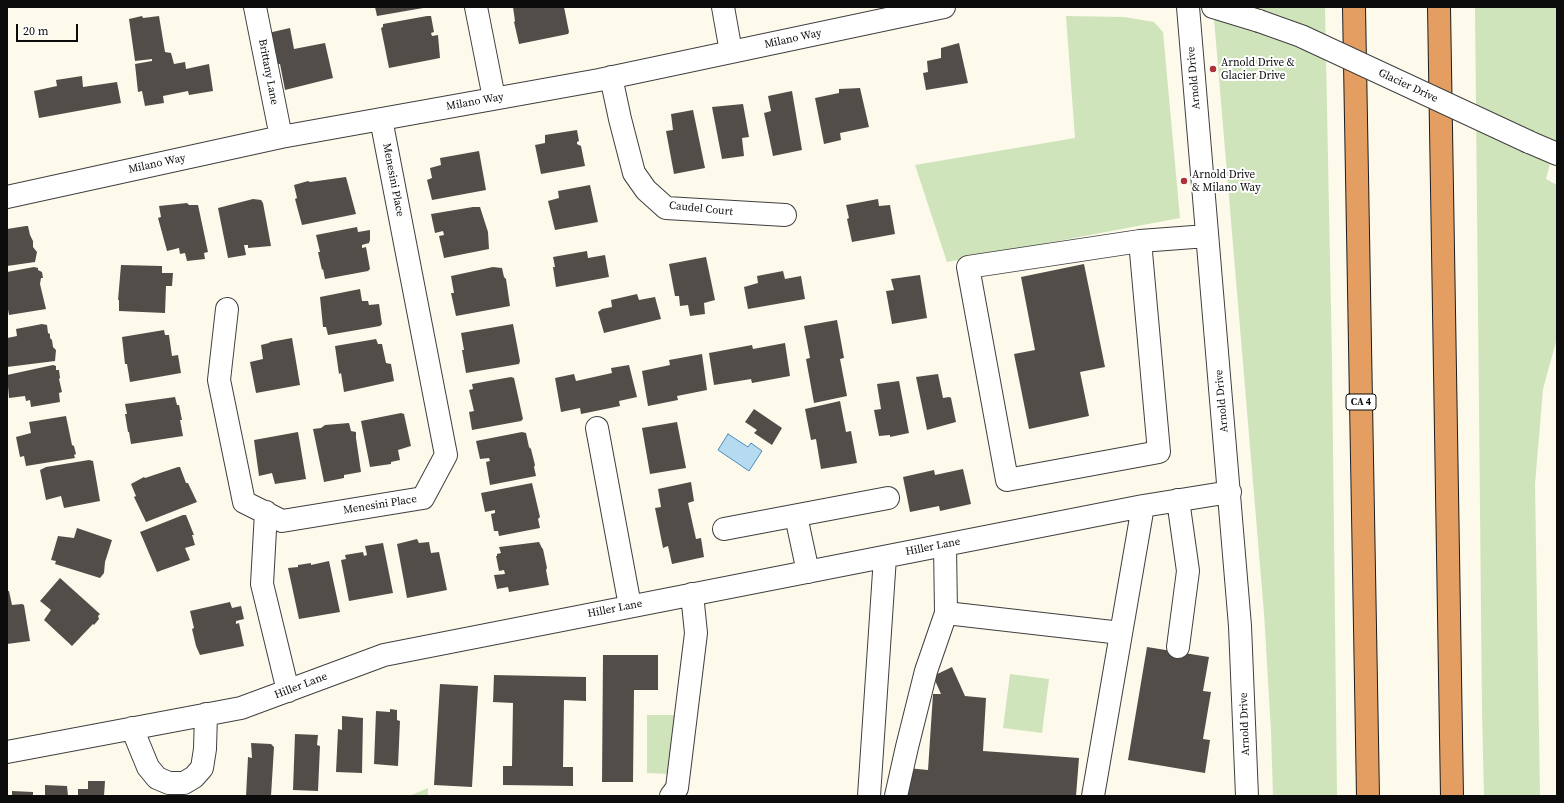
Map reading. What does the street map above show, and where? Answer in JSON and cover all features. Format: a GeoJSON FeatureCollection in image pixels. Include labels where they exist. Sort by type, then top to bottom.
{"type":"FeatureCollection","features":[{"type":"Feature","properties":{"kind":"highway","name":"CA 4"},"geometry":{"type":"LineString","coordinates":[[1354,7],[1368,796]]}},
{"type":"Feature","properties":{"kind":"highway"},"geometry":{"type":"LineString","coordinates":[[1439,7],[1452,796]]}},
{"type":"Feature","properties":{"kind":"street","name":"Brittany Lane"},"geometry":{"type":"LineString","coordinates":[[254,7],[281,137]]}},
{"type":"Feature","properties":{"kind":"street"},"geometry":{"type":"LineString","coordinates":[[476,7],[494,98]]}},
{"type":"Feature","properties":{"kind":"street"},"geometry":{"type":"LineString","coordinates":[[723,7],[731,52]]}},
{"type":"Feature","properties":{"kind":"street","name":"Milano Way"},"geometry":{"type":"LineString","coordinates":[[8,193],[281,137],[611,77],[944,7]]}},
{"type":"Feature","properties":{"kind":"street","name":"Arnold Drive"},"geometry":{"type":"LineString","coordinates":[[1188,7],[1230,492],[1240,626],[1247,796]]}},
{"type":"Feature","properties":{"kind":"street","name":"Glacier Drive"},"geometry":{"type":"LineString","coordinates":[[1213,7],[1259,20],[1301,36],[1557,154]]}},
{"type":"Feature","properties":{"kind":"street","name":"Caudel Court"},"geometry":{"type":"LineString","coordinates":[[611,77],[634,173],[646,190],[666,208],[785,216]]}},
{"type":"Feature","properties":{"kind":"street","name":"Menesini Place"},"geometry":{"type":"LineString","coordinates":[[227,309],[219,380],[244,502],[282,521],[423,498],[446,455],[381,119]]}},
{"type":"Feature","properties":{"kind":"street"},"geometry":{"type":"LineString","coordinates":[[1140,241],[1159,452],[1007,480],[968,268],[1140,241],[1207,236]]}},
{"type":"Feature","properties":{"kind":"street"},"geometry":{"type":"LineString","coordinates":[[597,428],[630,606]]}},
{"type":"Feature","properties":{"kind":"street","name":"Hiller Lane"},"geometry":{"type":"LineString","coordinates":[[7,752],[242,708],[384,655],[1143,506],[1230,492]]}},
{"type":"Feature","properties":{"kind":"street"},"geometry":{"type":"LineString","coordinates":[[724,529],[888,498]]}},
{"type":"Feature","properties":{"kind":"street"},"geometry":{"type":"LineString","coordinates":[[1178,500],[1188,571],[1178,647]]}},
{"type":"Feature","properties":{"kind":"street"},"geometry":{"type":"LineString","coordinates":[[1093,796],[1143,506]]}},
{"type":"Feature","properties":{"kind":"street"},"geometry":{"type":"LineString","coordinates":[[266,512],[262,584],[288,691]]}},
{"type":"Feature","properties":{"kind":"street"},"geometry":{"type":"LineString","coordinates":[[796,516],[808,572]]}},
{"type":"Feature","properties":{"kind":"street"},"geometry":{"type":"LineString","coordinates":[[896,796],[906,747],[926,671],[946,613],[945,545]]}},
{"type":"Feature","properties":{"kind":"street"},"geometry":{"type":"LineString","coordinates":[[869,796],[885,557]]}},
{"type":"Feature","properties":{"kind":"street"},"geometry":{"type":"LineString","coordinates":[[672,796],[677,788],[696,633],[692,594]]}},
{"type":"Feature","properties":{"kind":"street"},"geometry":{"type":"LineString","coordinates":[[946,613],[1121,633]]}},
{"type":"Feature","properties":{"kind":"street"},"geometry":{"type":"LineString","coordinates":[[132,728],[148,767],[157,778],[169,783],[184,783],[194,777],[202,768],[205,749],[206,714]]}},
{"type":"Feature","properties":{"kind":"green space"},"geometry":{"type":"Polygon","coordinates":[[[1213,7],[1325,7],[1332,361],[1337,796],[1273,796],[1264,613],[1213,7]]]}},
{"type":"Feature","properties":{"kind":"green space"},"geometry":{"type":"Polygon","coordinates":[[[1475,7],[1557,7],[1557,137],[1546,179],[1557,185],[1557,338],[1543,389],[1535,484],[1540,796],[1484,796],[1475,7]]]}},
{"type":"Feature","properties":{"kind":"green space"},"geometry":{"type":"Polygon","coordinates":[[[1066,16],[1124,17],[1154,22],[1163,32],[1180,218],[947,262],[915,165],[1075,138],[1066,16]]]}},
{"type":"Feature","properties":{"kind":"green space"},"geometry":{"type":"Polygon","coordinates":[[[1010,674],[1049,679],[1042,733],[1003,728],[1010,674]]]}},
{"type":"Feature","properties":{"kind":"green space"},"geometry":{"type":"Polygon","coordinates":[[[647,715],[676,715],[669,774],[647,773],[647,715]]]}},
{"type":"Feature","properties":{"kind":"green space"},"geometry":{"type":"Polygon","coordinates":[[[428,788],[428,796],[409,796],[428,788]]]}},
{"type":"Feature","properties":{"kind":"water"},"geometry":{"type":"Polygon","coordinates":[[[728,434],[748,447],[751,443],[762,451],[749,471],[718,450],[728,434]]]}},
{"type":"Feature","properties":{"kind":"building"},"geometry":{"type":"Polygon","coordinates":[[[375,7],[423,7],[423,8],[377,16],[375,7]]]}},
{"type":"Feature","properties":{"kind":"building"},"geometry":{"type":"Polygon","coordinates":[[[513,7],[564,7],[569,32],[568,34],[519,44],[514,22],[513,7]]]}},
{"type":"Feature","properties":{"kind":"building"},"geometry":{"type":"Polygon","coordinates":[[[142,16],[143,18],[159,16],[165,52],[171,53],[174,64],[185,62],[186,69],[209,64],[213,91],[189,95],[188,91],[163,96],[164,103],[145,106],[142,91],[138,92],[135,64],[152,61],[152,59],[135,61],[129,19],[142,16]]]}},
{"type":"Feature","properties":{"kind":"building"},"geometry":{"type":"Polygon","coordinates":[[[431,16],[434,32],[431,33],[432,36],[438,35],[440,58],[389,68],[381,28],[383,27],[383,24],[431,16]]]}},
{"type":"Feature","properties":{"kind":"building"},"geometry":{"type":"Polygon","coordinates":[[[290,28],[294,49],[325,43],[333,78],[285,90],[280,64],[275,64],[268,33],[290,28]]]}},
{"type":"Feature","properties":{"kind":"building"},"geometry":{"type":"Polygon","coordinates":[[[959,43],[968,83],[926,90],[923,73],[928,72],[927,61],[941,58],[941,48],[959,43]]]}},
{"type":"Feature","properties":{"kind":"building"},"geometry":{"type":"Polygon","coordinates":[[[82,76],[83,87],[117,82],[121,103],[39,118],[34,91],[57,86],[56,80],[82,76]]]}},
{"type":"Feature","properties":{"kind":"building"},"geometry":{"type":"Polygon","coordinates":[[[860,88],[869,127],[840,133],[841,140],[824,144],[815,98],[839,93],[839,89],[860,88]]]}},
{"type":"Feature","properties":{"kind":"building"},"geometry":{"type":"Polygon","coordinates":[[[792,91],[802,150],[773,156],[764,113],[771,111],[768,96],[792,91]]]}},
{"type":"Feature","properties":{"kind":"building"},"geometry":{"type":"Polygon","coordinates":[[[743,104],[749,137],[742,138],[744,156],[722,159],[712,107],[743,104]]]}},
{"type":"Feature","properties":{"kind":"building"},"geometry":{"type":"Polygon","coordinates":[[[693,110],[705,168],[674,174],[666,131],[673,130],[671,114],[693,110]]]}},
{"type":"Feature","properties":{"kind":"building"},"geometry":{"type":"Polygon","coordinates":[[[577,130],[579,141],[577,144],[581,146],[585,166],[541,174],[535,145],[545,143],[545,135],[577,130]]]}},
{"type":"Feature","properties":{"kind":"building"},"geometry":{"type":"Polygon","coordinates":[[[479,151],[486,190],[432,200],[427,180],[432,178],[430,168],[441,165],[440,158],[479,151]]]}},
{"type":"Feature","properties":{"kind":"building"},"geometry":{"type":"Polygon","coordinates":[[[346,177],[356,214],[302,225],[295,199],[297,198],[294,185],[308,181],[310,182],[346,177]]]}},
{"type":"Feature","properties":{"kind":"building"},"geometry":{"type":"Polygon","coordinates":[[[590,185],[598,222],[555,230],[548,201],[559,198],[558,191],[590,185]]]}},
{"type":"Feature","properties":{"kind":"building"},"geometry":{"type":"Polygon","coordinates":[[[253,199],[261,200],[263,203],[271,246],[248,248],[248,245],[244,245],[246,255],[228,258],[218,208],[253,199]]]}},
{"type":"Feature","properties":{"kind":"building"},"geometry":{"type":"Polygon","coordinates":[[[878,199],[879,206],[890,205],[895,234],[852,242],[847,219],[849,218],[846,205],[878,199]]]}},
{"type":"Feature","properties":{"kind":"building"},"geometry":{"type":"Polygon","coordinates":[[[187,203],[189,205],[198,205],[208,252],[204,253],[205,259],[187,261],[185,253],[180,254],[179,248],[167,251],[158,218],[161,217],[159,206],[187,203]]]}},
{"type":"Feature","properties":{"kind":"building"},"geometry":{"type":"Polygon","coordinates":[[[480,207],[488,232],[489,249],[444,258],[439,236],[444,235],[443,231],[435,233],[431,214],[480,207]]]}},
{"type":"Feature","properties":{"kind":"building"},"geometry":{"type":"Polygon","coordinates":[[[28,226],[33,241],[33,247],[37,252],[35,262],[7,266],[7,229],[28,226]]]}},
{"type":"Feature","properties":{"kind":"building"},"geometry":{"type":"Polygon","coordinates":[[[357,227],[358,232],[370,230],[369,243],[362,245],[362,248],[366,247],[370,269],[368,271],[325,279],[318,252],[320,252],[316,235],[357,227]]]}},
{"type":"Feature","properties":{"kind":"building"},"geometry":{"type":"Polygon","coordinates":[[[587,251],[588,258],[605,255],[609,277],[556,287],[553,257],[587,251]]]}},
{"type":"Feature","properties":{"kind":"building"},"geometry":{"type":"Polygon","coordinates":[[[706,257],[715,300],[704,303],[705,314],[690,316],[688,305],[680,306],[679,296],[675,296],[669,264],[706,257]]]}},
{"type":"Feature","properties":{"kind":"building"},"geometry":{"type":"Polygon","coordinates":[[[1084,264],[1105,367],[1080,372],[1089,416],[1029,429],[1014,354],[1035,350],[1021,277],[1084,264]]]}},
{"type":"Feature","properties":{"kind":"building"},"geometry":{"type":"Polygon","coordinates":[[[121,265],[162,266],[162,273],[173,273],[172,286],[166,286],[165,313],[119,311],[118,300],[121,265]]]}},
{"type":"Feature","properties":{"kind":"building"},"geometry":{"type":"Polygon","coordinates":[[[34,267],[38,268],[38,270],[42,272],[43,278],[41,278],[40,284],[46,309],[9,315],[7,304],[7,272],[34,267]]]}},
{"type":"Feature","properties":{"kind":"building"},"geometry":{"type":"Polygon","coordinates":[[[493,267],[502,268],[506,279],[510,306],[456,316],[451,293],[454,293],[451,276],[493,267]]]}},
{"type":"Feature","properties":{"kind":"building"},"geometry":{"type":"Polygon","coordinates":[[[783,271],[785,279],[801,276],[805,299],[748,309],[744,287],[758,283],[757,276],[783,271]]]}},
{"type":"Feature","properties":{"kind":"building"},"geometry":{"type":"Polygon","coordinates":[[[920,275],[927,318],[892,324],[886,291],[894,290],[891,279],[920,275]]]}},
{"type":"Feature","properties":{"kind":"building"},"geometry":{"type":"Polygon","coordinates":[[[360,289],[362,301],[368,301],[369,305],[379,304],[382,324],[380,326],[328,335],[326,327],[323,327],[320,297],[360,289]]]}},
{"type":"Feature","properties":{"kind":"building"},"geometry":{"type":"Polygon","coordinates":[[[637,294],[639,300],[655,297],[661,319],[604,333],[598,312],[602,309],[612,307],[611,300],[637,294]]]}},
{"type":"Feature","properties":{"kind":"building"},"geometry":{"type":"Polygon","coordinates":[[[837,320],[844,358],[840,359],[847,396],[814,403],[806,359],[810,358],[804,326],[837,320]]]}},
{"type":"Feature","properties":{"kind":"building"},"geometry":{"type":"Polygon","coordinates":[[[42,324],[47,325],[53,347],[56,350],[55,361],[7,367],[7,338],[17,336],[16,329],[42,324]]]}},
{"type":"Feature","properties":{"kind":"building"},"geometry":{"type":"Polygon","coordinates":[[[513,324],[520,361],[519,364],[466,373],[461,333],[513,324]]]}},
{"type":"Feature","properties":{"kind":"building"},"geometry":{"type":"Polygon","coordinates":[[[164,330],[165,335],[169,335],[172,356],[178,355],[181,373],[130,382],[127,364],[125,364],[122,337],[164,330]]]}},
{"type":"Feature","properties":{"kind":"building"},"geometry":{"type":"Polygon","coordinates":[[[292,338],[300,385],[256,393],[250,362],[263,359],[261,345],[292,338]]]}},
{"type":"Feature","properties":{"kind":"building"},"geometry":{"type":"Polygon","coordinates":[[[376,339],[378,344],[382,344],[386,363],[391,364],[394,381],[344,392],[341,373],[339,374],[335,346],[376,339]]]}},
{"type":"Feature","properties":{"kind":"building"},"geometry":{"type":"Polygon","coordinates":[[[785,343],[790,376],[752,383],[751,379],[714,385],[709,353],[752,345],[753,349],[785,343]]]}},
{"type":"Feature","properties":{"kind":"building"},"geometry":{"type":"Polygon","coordinates":[[[702,354],[707,390],[677,396],[678,400],[648,406],[642,371],[670,365],[669,360],[702,354]]]}},
{"type":"Feature","properties":{"kind":"building"},"geometry":{"type":"Polygon","coordinates":[[[53,365],[56,366],[56,370],[59,370],[59,379],[62,392],[59,393],[60,402],[31,407],[30,400],[26,401],[25,396],[9,398],[7,375],[53,365]]]}},
{"type":"Feature","properties":{"kind":"building"},"geometry":{"type":"Polygon","coordinates":[[[629,365],[637,397],[619,401],[620,406],[581,414],[580,408],[561,412],[555,378],[574,374],[576,381],[612,373],[611,368],[629,365]]]}},
{"type":"Feature","properties":{"kind":"building"},"geometry":{"type":"Polygon","coordinates":[[[938,374],[943,398],[951,398],[956,422],[927,430],[916,377],[938,374]]]}},
{"type":"Feature","properties":{"kind":"building"},"geometry":{"type":"Polygon","coordinates":[[[511,377],[514,378],[523,419],[521,421],[472,430],[469,412],[474,411],[469,390],[473,389],[472,384],[511,377]]]}},
{"type":"Feature","properties":{"kind":"building"},"geometry":{"type":"Polygon","coordinates":[[[899,381],[909,433],[890,437],[890,435],[879,436],[874,410],[881,409],[877,384],[899,381]]]}},
{"type":"Feature","properties":{"kind":"building"},"geometry":{"type":"Polygon","coordinates":[[[175,397],[177,405],[179,405],[183,436],[131,444],[125,414],[127,414],[125,404],[175,397]]]}},
{"type":"Feature","properties":{"kind":"building"},"geometry":{"type":"Polygon","coordinates":[[[840,401],[846,432],[851,431],[857,463],[821,469],[816,439],[811,440],[805,409],[840,401]]]}},
{"type":"Feature","properties":{"kind":"building"},"geometry":{"type":"Polygon","coordinates":[[[754,409],[782,428],[772,445],[754,433],[757,430],[745,422],[754,409]]]}},
{"type":"Feature","properties":{"kind":"building"},"geometry":{"type":"Polygon","coordinates":[[[401,413],[404,414],[411,446],[398,450],[400,460],[391,462],[391,464],[370,467],[361,421],[401,413]]]}},
{"type":"Feature","properties":{"kind":"building"},"geometry":{"type":"Polygon","coordinates":[[[66,416],[72,445],[74,446],[76,454],[74,455],[75,458],[26,466],[24,456],[20,457],[16,437],[31,433],[29,422],[66,416]]]}},
{"type":"Feature","properties":{"kind":"building"},"geometry":{"type":"Polygon","coordinates":[[[677,422],[686,468],[650,474],[642,428],[677,422]]]}},
{"type":"Feature","properties":{"kind":"building"},"geometry":{"type":"Polygon","coordinates":[[[349,423],[351,431],[356,432],[361,472],[344,475],[344,478],[324,482],[313,429],[321,428],[325,425],[349,423]]]}},
{"type":"Feature","properties":{"kind":"building"},"geometry":{"type":"Polygon","coordinates":[[[298,432],[306,479],[275,484],[272,473],[259,476],[254,440],[298,432]]]}},
{"type":"Feature","properties":{"kind":"building"},"geometry":{"type":"Polygon","coordinates":[[[522,432],[526,433],[535,465],[536,476],[490,485],[486,462],[490,461],[489,458],[480,459],[476,441],[522,432]]]}},
{"type":"Feature","properties":{"kind":"building"},"geometry":{"type":"Polygon","coordinates":[[[89,460],[93,461],[100,501],[64,508],[61,496],[46,500],[40,470],[46,467],[89,460]]]}},
{"type":"Feature","properties":{"kind":"building"},"geometry":{"type":"Polygon","coordinates":[[[180,467],[186,483],[188,483],[197,502],[146,522],[134,497],[136,496],[131,484],[144,477],[145,478],[180,467]]]}},
{"type":"Feature","properties":{"kind":"building"},"geometry":{"type":"Polygon","coordinates":[[[963,469],[971,504],[940,511],[939,506],[910,512],[903,477],[934,470],[935,475],[963,469]]]}},
{"type":"Feature","properties":{"kind":"building"},"geometry":{"type":"Polygon","coordinates":[[[691,482],[694,501],[688,503],[696,539],[701,538],[704,557],[672,564],[668,546],[663,548],[655,508],[661,507],[658,489],[691,482]]]}},
{"type":"Feature","properties":{"kind":"building"},"geometry":{"type":"Polygon","coordinates":[[[532,483],[540,517],[538,519],[540,528],[499,536],[498,531],[494,531],[491,514],[495,513],[495,510],[485,512],[481,493],[532,483]]]}},
{"type":"Feature","properties":{"kind":"building"},"geometry":{"type":"Polygon","coordinates":[[[186,515],[194,535],[192,535],[195,545],[185,548],[190,560],[157,572],[140,532],[186,515]]]}},
{"type":"Feature","properties":{"kind":"building"},"geometry":{"type":"Polygon","coordinates":[[[77,528],[112,540],[105,562],[104,573],[100,578],[55,564],[56,561],[51,560],[58,536],[74,538],[77,528]]]}},
{"type":"Feature","properties":{"kind":"building"},"geometry":{"type":"Polygon","coordinates":[[[417,539],[419,543],[429,542],[431,553],[439,552],[447,590],[407,598],[397,544],[417,539]]]}},
{"type":"Feature","properties":{"kind":"building"},"geometry":{"type":"Polygon","coordinates":[[[539,542],[543,549],[549,585],[509,592],[508,587],[497,589],[494,575],[505,574],[504,570],[499,571],[496,556],[497,554],[501,553],[499,547],[539,542]]]}},
{"type":"Feature","properties":{"kind":"building"},"geometry":{"type":"Polygon","coordinates":[[[383,543],[393,593],[349,601],[341,560],[346,559],[345,555],[363,552],[364,556],[367,555],[365,546],[383,543]]]}},
{"type":"Feature","properties":{"kind":"building"},"geometry":{"type":"Polygon","coordinates":[[[329,561],[340,612],[299,619],[288,568],[298,567],[298,565],[311,563],[311,565],[329,561]]]}},
{"type":"Feature","properties":{"kind":"building"},"geometry":{"type":"Polygon","coordinates":[[[60,578],[100,614],[98,616],[99,619],[94,625],[93,624],[72,646],[44,620],[51,610],[40,601],[60,578]]]}},
{"type":"Feature","properties":{"kind":"building"},"geometry":{"type":"Polygon","coordinates":[[[7,591],[9,591],[12,605],[24,605],[30,641],[7,644],[7,591]]]}},
{"type":"Feature","properties":{"kind":"building"},"geometry":{"type":"Polygon","coordinates":[[[230,602],[232,608],[241,606],[244,619],[236,621],[236,624],[239,623],[244,646],[200,655],[192,629],[194,628],[190,611],[230,602]]]}},
{"type":"Feature","properties":{"kind":"building"},"geometry":{"type":"Polygon","coordinates":[[[1147,647],[1209,657],[1203,691],[1211,692],[1203,739],[1210,740],[1205,773],[1128,760],[1147,647]]]}},
{"type":"Feature","properties":{"kind":"building"},"geometry":{"type":"Polygon","coordinates":[[[603,655],[658,655],[658,690],[634,690],[633,782],[602,782],[603,655]]]}},
{"type":"Feature","properties":{"kind":"building"},"geometry":{"type":"Polygon","coordinates":[[[952,667],[965,696],[986,698],[983,751],[1079,758],[1076,796],[905,795],[907,768],[928,770],[933,694],[941,694],[933,676],[952,667]]]}},
{"type":"Feature","properties":{"kind":"building"},"geometry":{"type":"Polygon","coordinates":[[[494,675],[586,677],[586,701],[564,700],[563,767],[573,767],[573,786],[503,785],[503,766],[512,766],[513,703],[493,702],[494,675]]]}},
{"type":"Feature","properties":{"kind":"building"},"geometry":{"type":"Polygon","coordinates":[[[440,684],[478,686],[472,787],[434,785],[440,684]]]}},
{"type":"Feature","properties":{"kind":"building"},"geometry":{"type":"Polygon","coordinates":[[[390,709],[397,710],[397,720],[400,721],[398,766],[374,764],[376,711],[390,712],[390,709]]]}},
{"type":"Feature","properties":{"kind":"building"},"geometry":{"type":"Polygon","coordinates":[[[342,716],[363,718],[362,773],[336,772],[338,729],[342,730],[342,716]]]}},
{"type":"Feature","properties":{"kind":"building"},"geometry":{"type":"Polygon","coordinates":[[[295,734],[318,735],[317,745],[320,746],[318,791],[293,790],[295,734]]]}},
{"type":"Feature","properties":{"kind":"building"},"geometry":{"type":"Polygon","coordinates":[[[251,743],[271,744],[274,747],[271,796],[246,796],[248,757],[252,758],[251,743]]]}},
{"type":"Feature","properties":{"kind":"building"},"geometry":{"type":"Polygon","coordinates":[[[88,781],[105,781],[104,796],[78,796],[78,789],[88,789],[88,781]]]}},
{"type":"Feature","properties":{"kind":"building"},"geometry":{"type":"Polygon","coordinates":[[[45,785],[67,786],[68,796],[45,796],[45,785]]]}},
{"type":"Feature","properties":{"kind":"building"},"geometry":{"type":"Polygon","coordinates":[[[12,791],[33,792],[33,796],[12,796],[12,791]]]}},
{"type":"Feature","properties":{"kind":"place","name":"Arnold Drive & Glacier Drive"},"geometry":{"type":"Point","coordinates":[1213,69]}},
{"type":"Feature","properties":{"kind":"place","name":"Arnold Drive & Milano Way"},"geometry":{"type":"Point","coordinates":[1184,181]}}]}
